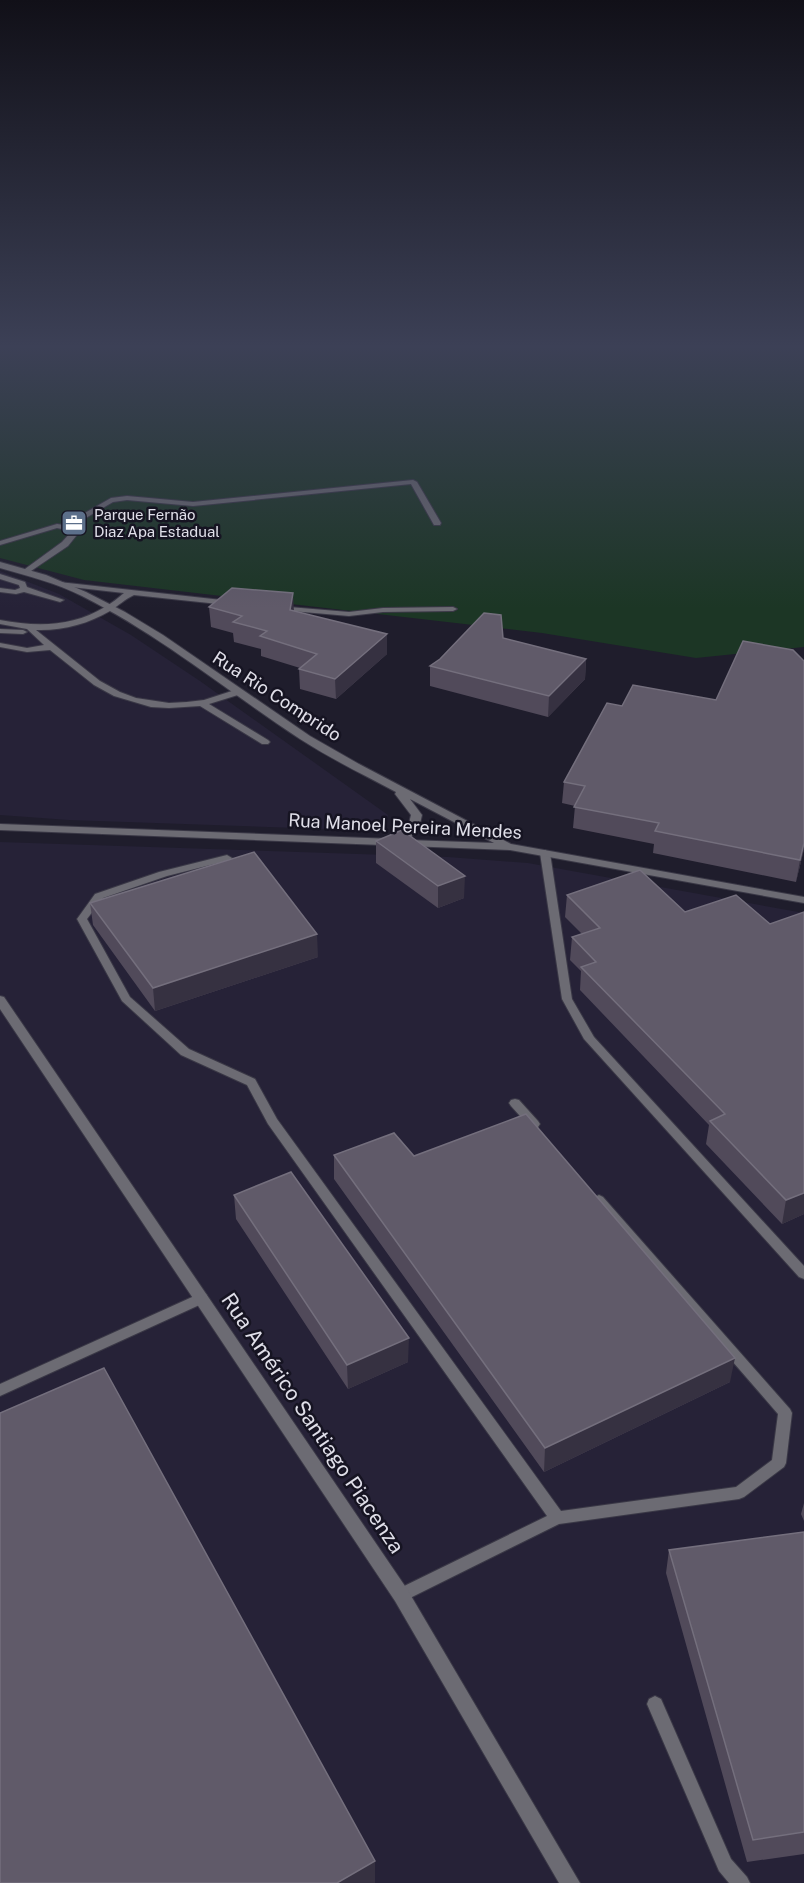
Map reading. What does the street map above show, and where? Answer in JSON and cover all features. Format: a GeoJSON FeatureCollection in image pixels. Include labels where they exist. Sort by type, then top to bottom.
{"type":"FeatureCollection","features":[{"type":"Feature","properties":{"kind":"street","name":"Rua Rio Comprido"},"geometry":{"type":"LineString","coordinates":[[0,565],[28,571],[62,584],[146,628],[308,739],[510,847]]}},
{"type":"Feature","properties":{"kind":"street"},"geometry":{"type":"LineString","coordinates":[[389,784],[417,815],[416,826],[396,843]]}},
{"type":"Feature","properties":{"kind":"street","name":"Rua Manoel Pereira Mendes"},"geometry":{"type":"LineString","coordinates":[[0,827],[510,847],[804,900]]}},
{"type":"Feature","properties":{"kind":"street","name":"Rua Américo Santiago Piacenza"},"geometry":{"type":"LineString","coordinates":[[0,1000],[401,1595],[570,1883]]}},
{"type":"Feature","properties":{"kind":"lane"},"geometry":{"type":"LineString","coordinates":[[0,543],[57,525],[68,525],[111,500],[127,498],[193,504],[413,482],[438,524]]}},
{"type":"Feature","properties":{"kind":"lane"},"geometry":{"type":"LineString","coordinates":[[28,571],[65,544],[76,531],[68,525]]}},
{"type":"Feature","properties":{"kind":"lane"},"geometry":{"type":"LineString","coordinates":[[0,576],[22,584],[24,589]]}},
{"type":"Feature","properties":{"kind":"lane"},"geometry":{"type":"LineString","coordinates":[[62,584],[236,604]]}},
{"type":"Feature","properties":{"kind":"lane"},"geometry":{"type":"LineString","coordinates":[[0,590],[16,592],[24,589],[60,600]]}},
{"type":"Feature","properties":{"kind":"lane"},"geometry":{"type":"LineString","coordinates":[[0,631],[62,627],[83,621],[132,593]]}},
{"type":"Feature","properties":{"kind":"lane"},"geometry":{"type":"LineString","coordinates":[[270,607],[349,614],[383,610],[453,609]]}},
{"type":"Feature","properties":{"kind":"lane"},"geometry":{"type":"LineString","coordinates":[[0,622],[33,630],[101,686],[124,697],[168,705],[203,704],[238,692]]}},
{"type":"Feature","properties":{"kind":"lane"},"geometry":{"type":"LineString","coordinates":[[0,645],[27,650],[51,647]]}},
{"type":"Feature","properties":{"kind":"lane"},"geometry":{"type":"LineString","coordinates":[[203,704],[265,742]]}},
{"type":"Feature","properties":{"kind":"lane"},"geometry":{"type":"LineString","coordinates":[[545,853],[567,999],[590,1039],[804,1274]]}},
{"type":"Feature","properties":{"kind":"lane"},"geometry":{"type":"LineString","coordinates":[[227,858],[163,874],[99,896],[82,919],[126,999],[185,1052],[251,1082],[272,1121],[557,1518]]}},
{"type":"Feature","properties":{"kind":"lane"},"geometry":{"type":"LineString","coordinates":[[516,1103],[546,1139]]}},
{"type":"Feature","properties":{"kind":"lane"},"geometry":{"type":"LineString","coordinates":[[401,1595],[557,1518],[739,1493],[779,1462],[785,1413],[592,1192]]}},
{"type":"Feature","properties":{"kind":"lane"},"geometry":{"type":"LineString","coordinates":[[0,1390],[201,1298]]}},
{"type":"Feature","properties":{"kind":"lane"},"geometry":{"type":"LineString","coordinates":[[655,1704],[725,1865],[741,1883]]}},
{"type":"Feature","properties":{"kind":"shaded area"},"geometry":{"type":"Polygon","coordinates":[[[0,571],[59,594],[131,635],[200,681],[388,815],[384,831],[69,820],[0,815],[0,571]]]}},
{"type":"Feature","properties":{"kind":"shaded area"},"geometry":{"type":"Polygon","coordinates":[[[0,842],[448,857],[528,863],[804,913],[804,1883],[0,1883],[0,842]]]}},
{"type":"Feature","properties":{"kind":"green space"},"geometry":{"type":"Polygon","coordinates":[[[0,433],[804,433],[804,647],[696,658],[542,633],[84,580],[0,558],[0,433]]]}},
{"type":"Feature","properties":{"kind":"building"},"geometry":{"type":"Polygon","coordinates":[[[232,588],[293,593],[290,610],[387,634],[335,679],[299,669],[317,654],[260,636],[267,631],[233,622],[242,616],[209,607],[232,588]]]}},
{"type":"Feature","properties":{"kind":"building"},"geometry":{"type":"Polygon","coordinates":[[[484,613],[501,615],[503,638],[586,659],[549,696],[430,666],[440,659],[484,613]]]}},
{"type":"Feature","properties":{"kind":"building"},"geometry":{"type":"Polygon","coordinates":[[[743,641],[793,650],[804,661],[804,843],[800,860],[655,831],[659,823],[574,807],[585,786],[564,782],[607,703],[622,706],[633,685],[716,700],[743,641]]]}},
{"type":"Feature","properties":{"kind":"building"},"geometry":{"type":"Polygon","coordinates":[[[402,830],[465,876],[438,886],[376,841],[402,830]]]}},
{"type":"Feature","properties":{"kind":"building"},"geometry":{"type":"Polygon","coordinates":[[[254,852],[317,934],[153,988],[90,903],[254,852]]]}},
{"type":"Feature","properties":{"kind":"building"},"geometry":{"type":"Polygon","coordinates":[[[640,870],[685,912],[736,895],[770,924],[804,912],[804,1193],[786,1200],[710,1121],[725,1114],[581,967],[596,962],[572,937],[600,928],[567,895],[640,870]]]}},
{"type":"Feature","properties":{"kind":"building"},"geometry":{"type":"Polygon","coordinates":[[[526,1114],[735,1358],[545,1448],[334,1155],[394,1133],[414,1156],[526,1114]]]}},
{"type":"Feature","properties":{"kind":"building"},"geometry":{"type":"Polygon","coordinates":[[[291,1172],[409,1338],[347,1365],[234,1195],[291,1172]]]}},
{"type":"Feature","properties":{"kind":"building"},"geometry":{"type":"Polygon","coordinates":[[[104,1368],[375,1861],[337,1883],[0,1883],[0,1413],[104,1368]]]}},
{"type":"Feature","properties":{"kind":"building"},"geometry":{"type":"Polygon","coordinates":[[[804,1532],[804,1832],[753,1840],[669,1550],[804,1532]]]}},
{"type":"Feature","properties":{"kind":"place","name":"Parque Fernão Diaz Apa Estadual"},"geometry":{"type":"Point","coordinates":[74,523]}}]}
